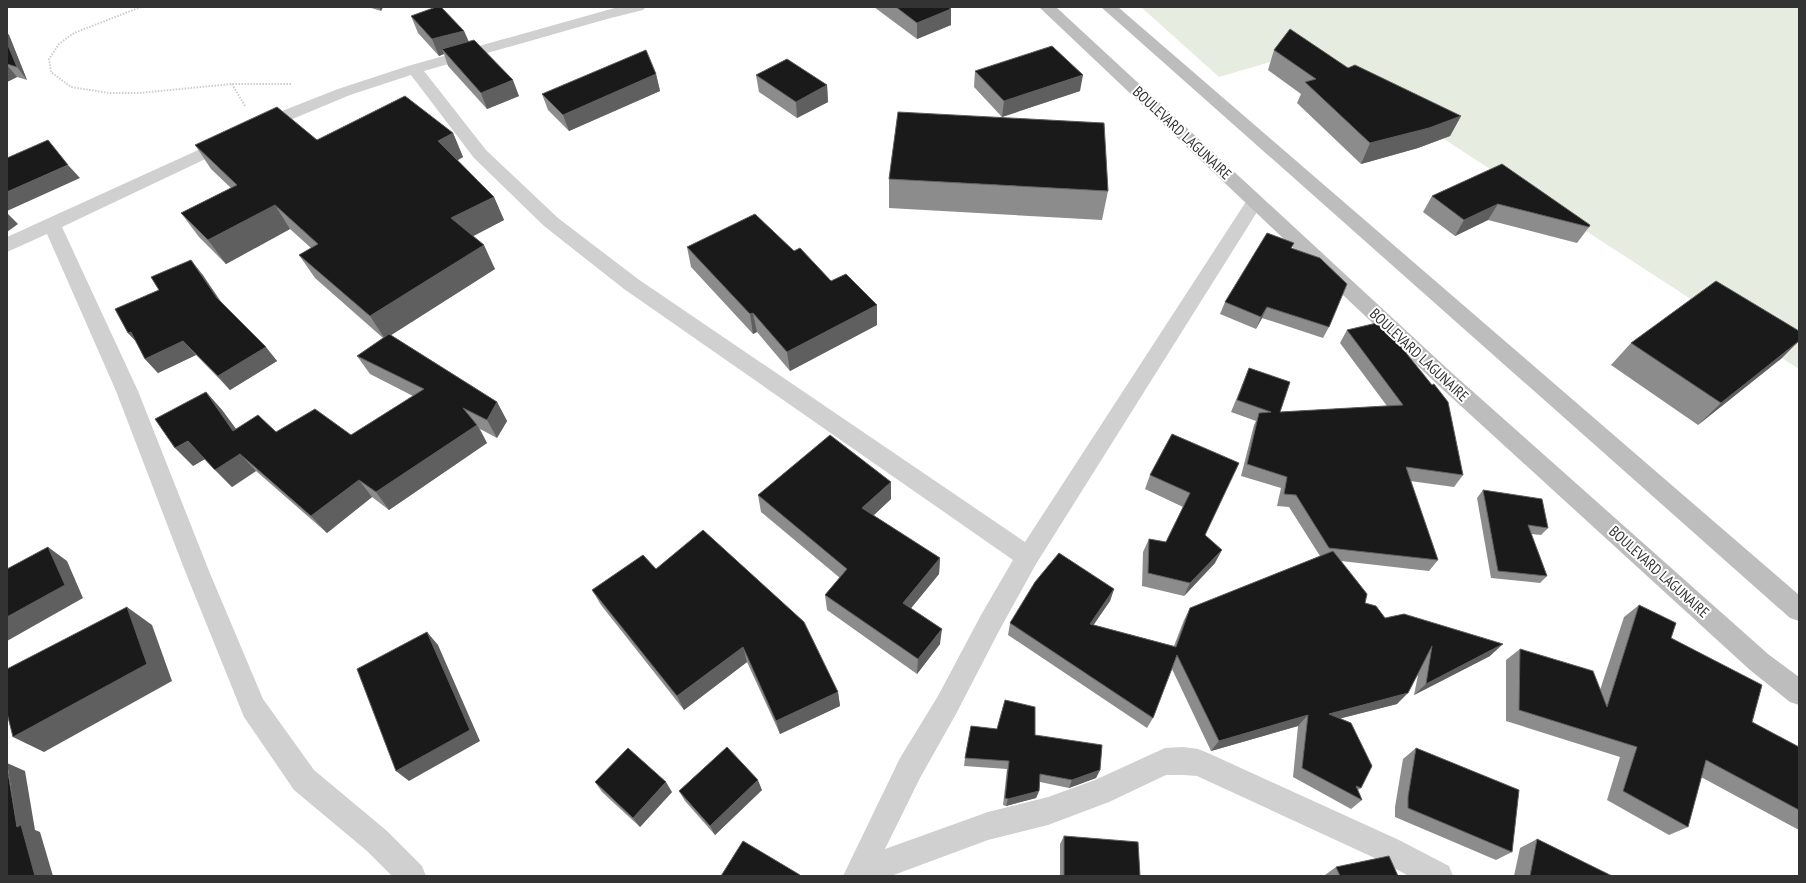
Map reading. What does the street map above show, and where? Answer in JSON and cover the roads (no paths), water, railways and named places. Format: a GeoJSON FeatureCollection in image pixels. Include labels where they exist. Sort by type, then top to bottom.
{"type":"FeatureCollection","features":[{"type":"Feature","properties":{"kind":"main road","name":"BOULEVARD LAGUNAIRE"},"geometry":{"type":"LineString","coordinates":[[1047,7],[1451,384],[1759,662],[1799,693]]}},
{"type":"Feature","properties":{"kind":"main road"},"geometry":{"type":"LineString","coordinates":[[1109,7],[1799,610]]}},
{"type":"Feature","properties":{"kind":"street"},"geometry":{"type":"LineString","coordinates":[[7,245],[258,127],[344,92],[596,11],[638,7]]}},
{"type":"Feature","properties":{"kind":"street"},"geometry":{"type":"LineString","coordinates":[[414,69],[480,154],[551,222],[631,284],[1028,557]]}},
{"type":"Feature","properties":{"kind":"street"},"geometry":{"type":"LineString","coordinates":[[859,874],[910,768],[947,705],[990,623],[1028,557],[1255,201]]}},
{"type":"Feature","properties":{"kind":"street"},"geometry":{"type":"LineString","coordinates":[[52,225],[128,391],[197,571],[253,708],[304,780],[377,841],[412,876]]}},
{"type":"Feature","properties":{"kind":"street"},"geometry":{"type":"LineString","coordinates":[[859,874],[988,826],[1048,811],[1092,795],[1165,762],[1183,761],[1198,763],[1347,830],[1439,876]]}}]}
